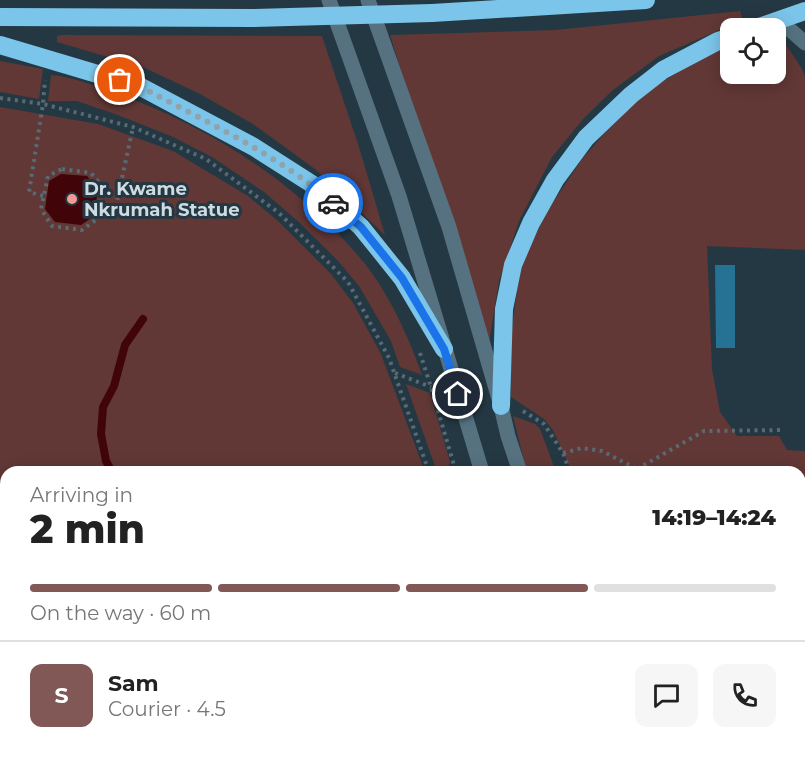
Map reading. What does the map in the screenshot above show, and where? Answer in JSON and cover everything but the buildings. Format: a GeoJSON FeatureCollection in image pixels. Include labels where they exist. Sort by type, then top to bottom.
{"type":"FeatureCollection","features":[{"type":"Feature","properties":{"kind":"highway"},"geometry":{"type":"LineString","coordinates":[[0,17],[253,18],[432,12],[645,0]]}},
{"type":"Feature","properties":{"kind":"highway"},"geometry":{"type":"LineString","coordinates":[[786,18],[805,11]]}},
{"type":"Feature","properties":{"kind":"highway"},"geometry":{"type":"LineString","coordinates":[[501,406],[504,309],[513,265],[531,224],[555,180],[586,138],[631,94],[663,70],[720,40]]}},
{"type":"Feature","properties":{"kind":"highway"},"geometry":{"type":"LineString","coordinates":[[0,45],[141,87],[254,147],[315,186],[361,227],[402,278],[444,349]]}},
{"type":"Feature","properties":{"kind":"street"},"geometry":{"type":"LineString","coordinates":[[329,0],[399,196],[480,466]]}},
{"type":"Feature","properties":{"kind":"street"},"geometry":{"type":"LineString","coordinates":[[368,0],[449,227],[518,466]]}},
{"type":"Feature","properties":{"kind":"street"},"geometry":{"type":"LineString","coordinates":[[786,27],[805,43]]}},
{"type":"Feature","properties":{"kind":"path"},"geometry":{"type":"LineString","coordinates":[[44,196],[29,192],[46,77]]}},
{"type":"Feature","properties":{"kind":"path"},"geometry":{"type":"LineString","coordinates":[[0,98],[43,104],[133,127],[206,159],[279,213],[348,282],[389,358],[427,466]]}},
{"type":"Feature","properties":{"kind":"path"},"geometry":{"type":"LineString","coordinates":[[100,204],[116,206],[133,127]]}},
{"type":"Feature","properties":{"kind":"path"},"geometry":{"type":"LineString","coordinates":[[62,169],[91,173],[103,187],[97,219],[82,230],[52,226],[41,209],[44,196],[48,176],[62,169]]}},
{"type":"Feature","properties":{"kind":"path"},"geometry":{"type":"LineString","coordinates":[[420,352],[454,466]]}},
{"type":"Feature","properties":{"kind":"path"},"geometry":{"type":"LineString","coordinates":[[394,373],[432,387]]}},
{"type":"Feature","properties":{"kind":"path"},"geometry":{"type":"LineString","coordinates":[[501,406],[522,411],[544,424],[563,453],[568,466]]}},
{"type":"Feature","properties":{"kind":"path"},"geometry":{"type":"LineString","coordinates":[[642,466],[704,431],[783,430]]}},
{"type":"Feature","properties":{"kind":"path"},"geometry":{"type":"LineString","coordinates":[[563,453],[582,448],[602,451],[631,466]]}},
{"type":"Feature","properties":{"kind":"shaded area"},"geometry":{"type":"Polygon","coordinates":[[[740,11],[742,18],[720,18],[720,30],[659,56],[613,90],[584,118],[552,157],[519,221],[499,281],[488,349],[390,35],[556,30],[740,11]]]}},
{"type":"Feature","properties":{"kind":"shaded area"},"geometry":{"type":"Polygon","coordinates":[[[57,36],[322,36],[385,235],[315,169],[253,124],[200,94],[145,68],[57,42],[57,36]]]}},
{"type":"Feature","properties":{"kind":"shaded area"},"geometry":{"type":"Polygon","coordinates":[[[786,45],[802,69],[805,77],[805,250],[707,246],[712,369],[720,412],[737,436],[779,436],[787,450],[805,451],[805,466],[569,466],[553,430],[544,419],[511,397],[510,342],[519,275],[529,249],[547,211],[582,159],[618,118],[648,90],[720,48],[720,84],[786,84],[786,45]]]}},
{"type":"Feature","properties":{"kind":"shaded area"},"geometry":{"type":"Polygon","coordinates":[[[0,61],[43,69],[39,99],[0,92],[0,61]]]}},
{"type":"Feature","properties":{"kind":"shaded area"},"geometry":{"type":"Polygon","coordinates":[[[51,75],[76,80],[116,93],[179,120],[240,154],[295,194],[345,241],[371,272],[401,324],[422,375],[400,367],[391,341],[359,286],[339,262],[300,223],[264,192],[212,157],[173,137],[77,101],[48,101],[51,75]]]}},
{"type":"Feature","properties":{"kind":"shaded area"},"geometry":{"type":"Polygon","coordinates":[[[0,107],[98,124],[173,151],[248,196],[278,221],[331,274],[353,303],[381,354],[423,466],[0,466],[0,107]]]}},
{"type":"Feature","properties":{"kind":"shaded area"},"geometry":{"type":"Polygon","coordinates":[[[61,174],[87,176],[98,189],[94,216],[81,225],[55,222],[45,209],[49,181],[61,174]]]}},
{"type":"Feature","properties":{"kind":"shaded area"},"geometry":{"type":"Polygon","coordinates":[[[406,384],[430,393],[450,462],[448,466],[435,466],[406,384]]]}},
{"type":"Feature","properties":{"kind":"shaded area"},"geometry":{"type":"Polygon","coordinates":[[[513,416],[535,424],[540,429],[554,466],[526,466],[513,416]]]}},
{"type":"Feature","properties":{"kind":"waterway"},"geometry":{"type":"LineString","coordinates":[[109,466],[101,434],[103,407],[114,386],[125,345],[143,319]]}},
{"type":"Feature","properties":{"kind":"way so far"},"geometry":{"type":"LineString","coordinates":[[120,80],[141,87],[254,147],[315,186],[333,203]]}},
{"type":"Feature","properties":{"kind":"place","name":"Dr. Kwame Nkrumah Statue"},"geometry":{"type":"Point","coordinates":[72,199]}},
{"type":"Feature","properties":{"kind":"route"},"geometry":{"type":"LineString","coordinates":[[333,203],[361,227],[402,278],[444,349],[458,394]]}}]}
